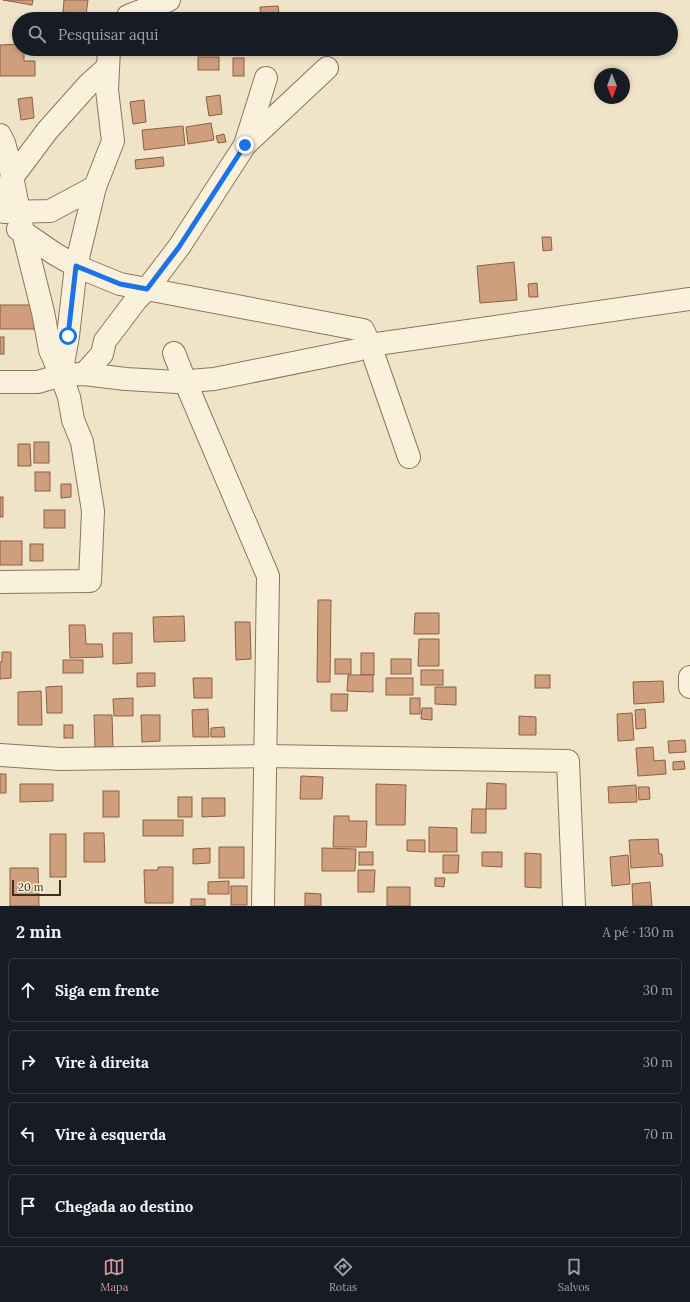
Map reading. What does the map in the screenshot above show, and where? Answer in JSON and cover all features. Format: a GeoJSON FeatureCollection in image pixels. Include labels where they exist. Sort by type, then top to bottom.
{"type":"FeatureCollection","features":[{"type":"Feature","properties":{"kind":"street"},"geometry":{"type":"LineString","coordinates":[[130,12],[169,0]]}},
{"type":"Feature","properties":{"kind":"street"},"geometry":{"type":"LineString","coordinates":[[11,179],[47,131],[88,85],[108,58]]}},
{"type":"Feature","properties":{"kind":"street"},"geometry":{"type":"LineString","coordinates":[[61,376],[76,266],[95,187],[113,141],[107,90],[108,58]]}},
{"type":"Feature","properties":{"kind":"street"},"geometry":{"type":"LineString","coordinates":[[84,374],[102,354],[105,341],[179,247],[245,145],[327,68]]}},
{"type":"Feature","properties":{"kind":"street"},"geometry":{"type":"LineString","coordinates":[[245,145],[266,78]]}},
{"type":"Feature","properties":{"kind":"street"},"geometry":{"type":"LineString","coordinates":[[0,135],[9,160],[11,179],[8,215],[43,312],[50,350],[69,397],[73,420],[82,442],[93,512],[90,581],[0,582]]}},
{"type":"Feature","properties":{"kind":"street"},"geometry":{"type":"LineString","coordinates":[[8,215],[50,211],[95,187]]}},
{"type":"Feature","properties":{"kind":"street"},"geometry":{"type":"LineString","coordinates":[[8,215],[54,254],[76,266],[120,284],[363,330],[370,345],[409,457]]}},
{"type":"Feature","properties":{"kind":"street"},"geometry":{"type":"LineString","coordinates":[[0,382],[38,382],[61,376],[84,374],[126,379],[185,381],[214,379],[357,350],[370,345],[690,299]]}},
{"type":"Feature","properties":{"kind":"street"},"geometry":{"type":"LineString","coordinates":[[174,352],[268,576],[263,906]]}},
{"type":"Feature","properties":{"kind":"street"},"geometry":{"type":"LineString","coordinates":[[690,677],[690,686]]}},
{"type":"Feature","properties":{"kind":"street"},"geometry":{"type":"LineString","coordinates":[[0,755],[60,759],[265,756],[568,761],[574,906]]}},
{"type":"Feature","properties":{"kind":"building"},"geometry":{"type":"Polygon","coordinates":[[[3,0],[33,0],[32,5],[3,0]]]}},
{"type":"Feature","properties":{"kind":"building"},"geometry":{"type":"Polygon","coordinates":[[[64,0],[88,0],[86,12],[63,12],[64,0]]]}},
{"type":"Feature","properties":{"kind":"building"},"geometry":{"type":"Polygon","coordinates":[[[278,6],[279,12],[260,12],[260,7],[278,6]]]}},
{"type":"Feature","properties":{"kind":"building"},"geometry":{"type":"Polygon","coordinates":[[[12,44],[12,56],[24,56],[24,61],[35,61],[35,76],[0,76],[0,45],[12,44]]]}},
{"type":"Feature","properties":{"kind":"building"},"geometry":{"type":"Polygon","coordinates":[[[198,57],[219,57],[219,70],[198,70],[198,57]]]}},
{"type":"Feature","properties":{"kind":"building"},"geometry":{"type":"Polygon","coordinates":[[[233,58],[244,58],[244,76],[233,76],[233,58]]]}},
{"type":"Feature","properties":{"kind":"building"},"geometry":{"type":"Polygon","coordinates":[[[220,95],[222,114],[209,116],[206,97],[220,95]]]}},
{"type":"Feature","properties":{"kind":"building"},"geometry":{"type":"Polygon","coordinates":[[[32,97],[34,118],[21,120],[18,99],[32,97]]]}},
{"type":"Feature","properties":{"kind":"building"},"geometry":{"type":"Polygon","coordinates":[[[144,100],[146,122],[133,124],[130,102],[144,100]]]}},
{"type":"Feature","properties":{"kind":"building"},"geometry":{"type":"Polygon","coordinates":[[[211,123],[214,140],[188,144],[186,127],[211,123]]]}},
{"type":"Feature","properties":{"kind":"building"},"geometry":{"type":"Polygon","coordinates":[[[183,126],[185,145],[144,150],[142,130],[183,126]]]}},
{"type":"Feature","properties":{"kind":"building"},"geometry":{"type":"Polygon","coordinates":[[[224,134],[226,142],[218,143],[216,136],[224,134]]]}},
{"type":"Feature","properties":{"kind":"building"},"geometry":{"type":"Polygon","coordinates":[[[163,157],[164,166],[136,169],[135,160],[163,157]]]}},
{"type":"Feature","properties":{"kind":"building"},"geometry":{"type":"Polygon","coordinates":[[[542,237],[551,237],[552,250],[543,251],[542,237]]]}},
{"type":"Feature","properties":{"kind":"building"},"geometry":{"type":"Polygon","coordinates":[[[514,262],[517,300],[480,303],[477,266],[514,262]]]}},
{"type":"Feature","properties":{"kind":"building"},"geometry":{"type":"Polygon","coordinates":[[[537,283],[538,297],[529,297],[528,284],[537,283]]]}},
{"type":"Feature","properties":{"kind":"building"},"geometry":{"type":"Polygon","coordinates":[[[0,305],[34,305],[34,329],[0,329],[0,305]]]}},
{"type":"Feature","properties":{"kind":"building"},"geometry":{"type":"Polygon","coordinates":[[[0,337],[4,337],[4,354],[0,354],[0,337]]]}},
{"type":"Feature","properties":{"kind":"building"},"geometry":{"type":"Polygon","coordinates":[[[34,442],[49,442],[49,463],[34,463],[34,442]]]}},
{"type":"Feature","properties":{"kind":"building"},"geometry":{"type":"Polygon","coordinates":[[[18,444],[30,444],[31,466],[18,466],[18,444]]]}},
{"type":"Feature","properties":{"kind":"building"},"geometry":{"type":"Polygon","coordinates":[[[35,472],[50,472],[50,491],[35,491],[35,472]]]}},
{"type":"Feature","properties":{"kind":"building"},"geometry":{"type":"Polygon","coordinates":[[[61,484],[71,484],[71,497],[61,498],[61,484]]]}},
{"type":"Feature","properties":{"kind":"building"},"geometry":{"type":"Polygon","coordinates":[[[0,497],[3,497],[3,517],[0,517],[0,497]]]}},
{"type":"Feature","properties":{"kind":"building"},"geometry":{"type":"Polygon","coordinates":[[[44,510],[65,510],[65,528],[44,528],[44,510]]]}},
{"type":"Feature","properties":{"kind":"building"},"geometry":{"type":"Polygon","coordinates":[[[0,541],[22,541],[22,565],[0,565],[0,541]]]}},
{"type":"Feature","properties":{"kind":"building"},"geometry":{"type":"Polygon","coordinates":[[[30,544],[43,544],[43,561],[30,561],[30,544]]]}},
{"type":"Feature","properties":{"kind":"building"},"geometry":{"type":"Polygon","coordinates":[[[318,600],[331,600],[330,682],[317,682],[318,600]]]}},
{"type":"Feature","properties":{"kind":"building"},"geometry":{"type":"Polygon","coordinates":[[[415,613],[439,613],[439,634],[414,634],[415,613]]]}},
{"type":"Feature","properties":{"kind":"building"},"geometry":{"type":"Polygon","coordinates":[[[184,616],[185,641],[154,642],[153,617],[184,616]]]}},
{"type":"Feature","properties":{"kind":"building"},"geometry":{"type":"Polygon","coordinates":[[[235,622],[250,622],[251,659],[236,660],[235,622]]]}},
{"type":"Feature","properties":{"kind":"building"},"geometry":{"type":"Polygon","coordinates":[[[69,625],[85,625],[86,644],[102,644],[103,657],[70,658],[69,625]]]}},
{"type":"Feature","properties":{"kind":"building"},"geometry":{"type":"Polygon","coordinates":[[[113,633],[132,633],[132,663],[113,664],[113,633]]]}},
{"type":"Feature","properties":{"kind":"building"},"geometry":{"type":"Polygon","coordinates":[[[419,639],[439,639],[439,666],[418,666],[419,639]]]}},
{"type":"Feature","properties":{"kind":"building"},"geometry":{"type":"Polygon","coordinates":[[[2,652],[11,652],[11,678],[0,679],[0,662],[2,662],[2,652]]]}},
{"type":"Feature","properties":{"kind":"building"},"geometry":{"type":"Polygon","coordinates":[[[361,653],[374,653],[374,675],[361,675],[361,653]]]}},
{"type":"Feature","properties":{"kind":"building"},"geometry":{"type":"Polygon","coordinates":[[[335,659],[351,659],[351,674],[335,674],[335,659]]]}},
{"type":"Feature","properties":{"kind":"building"},"geometry":{"type":"Polygon","coordinates":[[[391,659],[411,659],[411,674],[391,674],[391,659]]]}},
{"type":"Feature","properties":{"kind":"building"},"geometry":{"type":"Polygon","coordinates":[[[63,660],[83,660],[83,673],[63,673],[63,660]]]}},
{"type":"Feature","properties":{"kind":"building"},"geometry":{"type":"Polygon","coordinates":[[[421,670],[443,670],[443,685],[421,685],[421,670]]]}},
{"type":"Feature","properties":{"kind":"building"},"geometry":{"type":"Polygon","coordinates":[[[137,673],[155,673],[155,686],[137,687],[137,673]]]}},
{"type":"Feature","properties":{"kind":"building"},"geometry":{"type":"Polygon","coordinates":[[[348,675],[373,675],[373,692],[347,691],[348,675]]]}},
{"type":"Feature","properties":{"kind":"building"},"geometry":{"type":"Polygon","coordinates":[[[535,675],[550,675],[550,688],[535,688],[535,675]]]}},
{"type":"Feature","properties":{"kind":"building"},"geometry":{"type":"Polygon","coordinates":[[[193,678],[212,678],[212,698],[194,698],[193,678]]]}},
{"type":"Feature","properties":{"kind":"building"},"geometry":{"type":"Polygon","coordinates":[[[386,678],[413,678],[413,695],[386,695],[386,678]]]}},
{"type":"Feature","properties":{"kind":"building"},"geometry":{"type":"Polygon","coordinates":[[[663,681],[664,702],[634,704],[633,682],[663,681]]]}},
{"type":"Feature","properties":{"kind":"building"},"geometry":{"type":"Polygon","coordinates":[[[62,686],[62,713],[47,713],[46,687],[62,686]]]}},
{"type":"Feature","properties":{"kind":"building"},"geometry":{"type":"Polygon","coordinates":[[[435,687],[456,687],[456,705],[435,704],[435,687]]]}},
{"type":"Feature","properties":{"kind":"building"},"geometry":{"type":"Polygon","coordinates":[[[41,691],[42,725],[18,725],[18,692],[41,691]]]}},
{"type":"Feature","properties":{"kind":"building"},"geometry":{"type":"Polygon","coordinates":[[[331,694],[348,694],[347,711],[331,711],[331,694]]]}},
{"type":"Feature","properties":{"kind":"building"},"geometry":{"type":"Polygon","coordinates":[[[133,698],[133,716],[114,716],[113,699],[133,698]]]}},
{"type":"Feature","properties":{"kind":"building"},"geometry":{"type":"Polygon","coordinates":[[[410,698],[420,698],[420,714],[410,714],[410,698]]]}},
{"type":"Feature","properties":{"kind":"building"},"geometry":{"type":"Polygon","coordinates":[[[422,708],[432,708],[432,720],[421,719],[422,708]]]}},
{"type":"Feature","properties":{"kind":"building"},"geometry":{"type":"Polygon","coordinates":[[[208,709],[209,737],[193,737],[192,710],[208,709]]]}},
{"type":"Feature","properties":{"kind":"building"},"geometry":{"type":"Polygon","coordinates":[[[645,709],[646,728],[636,729],[635,710],[645,709]]]}},
{"type":"Feature","properties":{"kind":"building"},"geometry":{"type":"Polygon","coordinates":[[[632,713],[634,740],[618,741],[617,714],[632,713]]]}},
{"type":"Feature","properties":{"kind":"building"},"geometry":{"type":"Polygon","coordinates":[[[94,715],[112,715],[113,747],[95,747],[94,715]]]}},
{"type":"Feature","properties":{"kind":"building"},"geometry":{"type":"Polygon","coordinates":[[[141,715],[160,715],[160,741],[142,742],[141,715]]]}},
{"type":"Feature","properties":{"kind":"building"},"geometry":{"type":"Polygon","coordinates":[[[519,716],[536,717],[536,735],[519,735],[519,716]]]}},
{"type":"Feature","properties":{"kind":"building"},"geometry":{"type":"Polygon","coordinates":[[[64,725],[73,725],[73,738],[64,738],[64,725]]]}},
{"type":"Feature","properties":{"kind":"building"},"geometry":{"type":"Polygon","coordinates":[[[224,727],[225,737],[211,737],[211,728],[224,727]]]}},
{"type":"Feature","properties":{"kind":"building"},"geometry":{"type":"Polygon","coordinates":[[[685,740],[686,752],[669,753],[668,741],[685,740]]]}},
{"type":"Feature","properties":{"kind":"building"},"geometry":{"type":"Polygon","coordinates":[[[653,747],[654,761],[665,760],[666,774],[638,776],[636,748],[653,747]]]}},
{"type":"Feature","properties":{"kind":"building"},"geometry":{"type":"Polygon","coordinates":[[[684,761],[685,769],[673,770],[673,762],[684,761]]]}},
{"type":"Feature","properties":{"kind":"building"},"geometry":{"type":"Polygon","coordinates":[[[0,774],[6,774],[6,793],[0,793],[0,774]]]}},
{"type":"Feature","properties":{"kind":"building"},"geometry":{"type":"Polygon","coordinates":[[[301,776],[323,777],[322,799],[300,799],[301,776]]]}},
{"type":"Feature","properties":{"kind":"building"},"geometry":{"type":"Polygon","coordinates":[[[487,783],[506,784],[506,809],[486,809],[487,783]]]}},
{"type":"Feature","properties":{"kind":"building"},"geometry":{"type":"Polygon","coordinates":[[[20,784],[53,784],[53,801],[20,802],[20,784]]]}},
{"type":"Feature","properties":{"kind":"building"},"geometry":{"type":"Polygon","coordinates":[[[376,784],[406,785],[405,825],[376,825],[376,784]]]}},
{"type":"Feature","properties":{"kind":"building"},"geometry":{"type":"Polygon","coordinates":[[[636,785],[637,802],[609,803],[608,787],[636,785]]]}},
{"type":"Feature","properties":{"kind":"building"},"geometry":{"type":"Polygon","coordinates":[[[638,787],[649,787],[650,799],[639,800],[638,787]]]}},
{"type":"Feature","properties":{"kind":"building"},"geometry":{"type":"Polygon","coordinates":[[[103,791],[119,791],[119,817],[103,817],[103,791]]]}},
{"type":"Feature","properties":{"kind":"building"},"geometry":{"type":"Polygon","coordinates":[[[178,797],[192,797],[192,817],[178,817],[178,797]]]}},
{"type":"Feature","properties":{"kind":"building"},"geometry":{"type":"Polygon","coordinates":[[[202,798],[225,798],[225,816],[202,817],[202,798]]]}},
{"type":"Feature","properties":{"kind":"building"},"geometry":{"type":"Polygon","coordinates":[[[472,809],[486,809],[486,833],[471,833],[472,809]]]}},
{"type":"Feature","properties":{"kind":"building"},"geometry":{"type":"Polygon","coordinates":[[[334,816],[349,816],[349,821],[367,821],[366,847],[333,847],[334,816]]]}},
{"type":"Feature","properties":{"kind":"building"},"geometry":{"type":"Polygon","coordinates":[[[143,820],[183,820],[183,836],[143,836],[143,820]]]}},
{"type":"Feature","properties":{"kind":"building"},"geometry":{"type":"Polygon","coordinates":[[[429,827],[457,828],[457,852],[429,852],[429,827]]]}},
{"type":"Feature","properties":{"kind":"building"},"geometry":{"type":"Polygon","coordinates":[[[84,833],[104,833],[105,862],[84,862],[84,833]]]}},
{"type":"Feature","properties":{"kind":"building"},"geometry":{"type":"Polygon","coordinates":[[[50,834],[66,834],[66,877],[50,877],[50,834]]]}},
{"type":"Feature","properties":{"kind":"building"},"geometry":{"type":"Polygon","coordinates":[[[658,839],[659,854],[662,854],[663,866],[631,868],[629,840],[658,839]]]}},
{"type":"Feature","properties":{"kind":"building"},"geometry":{"type":"Polygon","coordinates":[[[407,840],[425,840],[425,852],[407,851],[407,840]]]}},
{"type":"Feature","properties":{"kind":"building"},"geometry":{"type":"Polygon","coordinates":[[[219,847],[244,847],[244,878],[219,878],[219,847]]]}},
{"type":"Feature","properties":{"kind":"building"},"geometry":{"type":"Polygon","coordinates":[[[210,848],[210,863],[193,864],[193,849],[210,848]]]}},
{"type":"Feature","properties":{"kind":"building"},"geometry":{"type":"Polygon","coordinates":[[[322,848],[356,849],[355,871],[322,871],[322,848]]]}},
{"type":"Feature","properties":{"kind":"building"},"geometry":{"type":"Polygon","coordinates":[[[359,852],[373,852],[373,865],[359,865],[359,852]]]}},
{"type":"Feature","properties":{"kind":"building"},"geometry":{"type":"Polygon","coordinates":[[[482,852],[502,852],[502,867],[482,866],[482,852]]]}},
{"type":"Feature","properties":{"kind":"building"},"geometry":{"type":"Polygon","coordinates":[[[525,853],[541,854],[541,888],[525,887],[525,853]]]}},
{"type":"Feature","properties":{"kind":"building"},"geometry":{"type":"Polygon","coordinates":[[[443,855],[459,855],[458,873],[443,873],[443,855]]]}},
{"type":"Feature","properties":{"kind":"building"},"geometry":{"type":"Polygon","coordinates":[[[628,855],[630,884],[612,886],[610,857],[628,855]]]}},
{"type":"Feature","properties":{"kind":"building"},"geometry":{"type":"Polygon","coordinates":[[[158,867],[173,867],[173,903],[145,903],[144,870],[158,870],[158,867]]]}},
{"type":"Feature","properties":{"kind":"building"},"geometry":{"type":"Polygon","coordinates":[[[10,868],[38,868],[39,906],[10,906],[10,868]]]}},
{"type":"Feature","properties":{"kind":"building"},"geometry":{"type":"Polygon","coordinates":[[[358,870],[375,870],[374,892],[358,892],[358,870]]]}},
{"type":"Feature","properties":{"kind":"building"},"geometry":{"type":"Polygon","coordinates":[[[435,878],[445,878],[444,887],[435,886],[435,878]]]}},
{"type":"Feature","properties":{"kind":"building"},"geometry":{"type":"Polygon","coordinates":[[[229,881],[229,894],[208,894],[208,882],[229,881]]]}},
{"type":"Feature","properties":{"kind":"building"},"geometry":{"type":"Polygon","coordinates":[[[650,882],[652,906],[633,906],[632,884],[650,882]]]}},
{"type":"Feature","properties":{"kind":"building"},"geometry":{"type":"Polygon","coordinates":[[[231,886],[247,886],[247,905],[231,905],[231,886]]]}},
{"type":"Feature","properties":{"kind":"building"},"geometry":{"type":"Polygon","coordinates":[[[387,887],[410,887],[410,906],[387,906],[387,887]]]}},
{"type":"Feature","properties":{"kind":"building"},"geometry":{"type":"Polygon","coordinates":[[[305,893],[321,894],[321,906],[305,906],[305,893]]]}},
{"type":"Feature","properties":{"kind":"building"},"geometry":{"type":"Polygon","coordinates":[[[191,899],[205,899],[205,906],[191,906],[191,899]]]}},
{"type":"Feature","properties":{"kind":"route"},"geometry":{"type":"LineString","coordinates":[[68,336],[76,266],[120,284],[147,289],[179,247],[245,145]]}}]}
